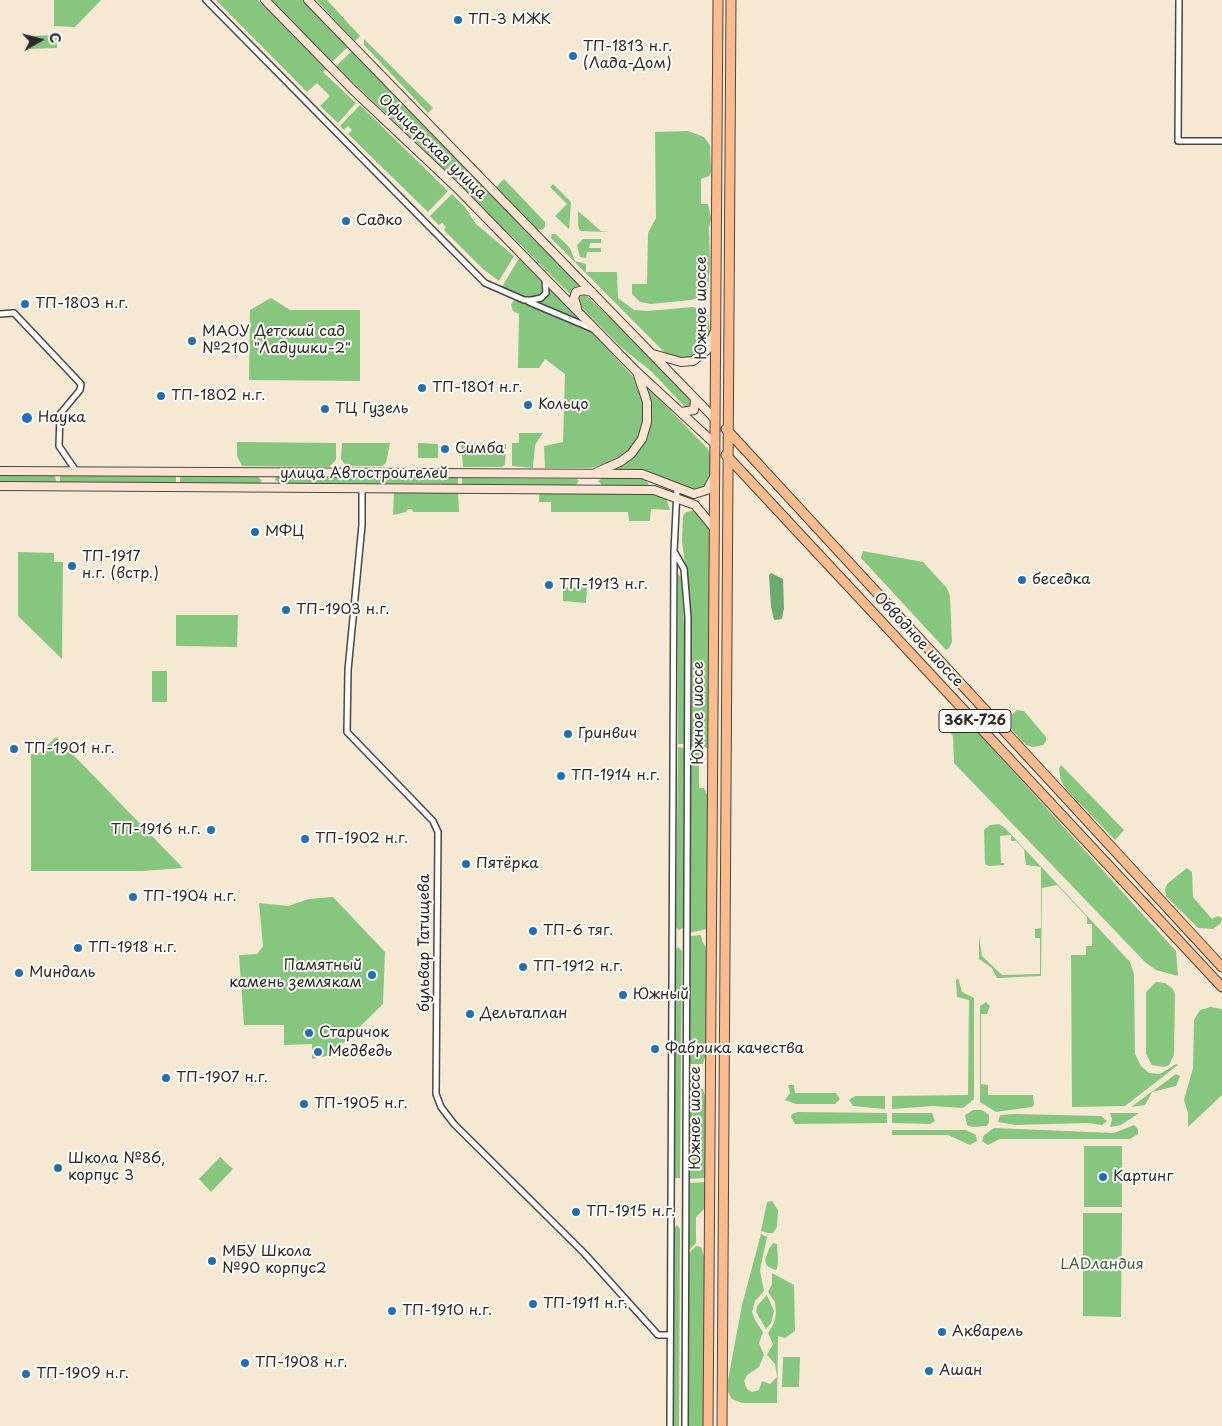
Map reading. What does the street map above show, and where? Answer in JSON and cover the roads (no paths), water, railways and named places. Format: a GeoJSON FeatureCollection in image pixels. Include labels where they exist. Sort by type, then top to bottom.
{"type":"FeatureCollection","features":[{"type":"Feature","properties":{"kind":"main road","name":"Офицерская улица"},"geometry":{"type":"LineString","coordinates":[[265,0],[353,90],[456,187],[636,371],[715,444]]}},
{"type":"Feature","properties":{"kind":"main road","name":"Офицерская улица"},"geometry":{"type":"LineString","coordinates":[[308,0],[728,431]]}},
{"type":"Feature","properties":{"kind":"main road","name":"Южное шоссе"},"geometry":{"type":"LineString","coordinates":[[708,1426],[718,0]]}},
{"type":"Feature","properties":{"kind":"main road","name":"Южное шоссе"},"geometry":{"type":"LineString","coordinates":[[722,1426],[731,0]]}},
{"type":"Feature","properties":{"kind":"main road"},"geometry":{"type":"LineString","coordinates":[[580,314],[574,303],[574,295],[579,291],[592,292]]}},
{"type":"Feature","properties":{"kind":"main road","name":"Офицерская улица"},"geometry":{"type":"LineString","coordinates":[[651,353],[681,362],[693,361],[707,350],[715,331]]}},
{"type":"Feature","properties":{"kind":"main road","name":"улица Автостроителей"},"geometry":{"type":"LineString","coordinates":[[586,475],[620,462],[630,454],[642,439],[647,422],[648,402],[636,371]]}},
{"type":"Feature","properties":{"kind":"main road"},"geometry":{"type":"LineString","coordinates":[[681,412],[689,413],[694,410],[696,399]]}},
{"type":"Feature","properties":{"kind":"main road","name":"Обводное шоссе"},"geometry":{"type":"LineString","coordinates":[[728,431],[1222,967]]}},
{"type":"Feature","properties":{"kind":"main road","name":"Обводное шоссе"},"geometry":{"type":"LineString","coordinates":[[715,444],[1222,987]]}},
{"type":"Feature","properties":{"kind":"main road","name":"улица Автостроителей"},"geometry":{"type":"LineString","coordinates":[[0,471],[642,474],[702,510],[714,528]]}},
{"type":"Feature","properties":{"kind":"main road"},"geometry":{"type":"LineString","coordinates":[[268,473],[268,488]]}},
{"type":"Feature","properties":{"kind":"main road"},"geometry":{"type":"LineString","coordinates":[[582,490],[586,475]]}},
{"type":"Feature","properties":{"kind":"main road","name":"улица Автостроителей"},"geometry":{"type":"LineString","coordinates":[[0,486],[654,490],[694,494],[702,493],[710,486],[714,475]]}},
{"type":"Feature","properties":{"kind":"street","name":"Офицерская улица"},"geometry":{"type":"LineString","coordinates":[[206,0],[485,282],[597,331]]}},
{"type":"Feature","properties":{"kind":"street"},"geometry":{"type":"LineString","coordinates":[[1179,0],[1178,141],[1222,141]]}},
{"type":"Feature","properties":{"kind":"street"},"geometry":{"type":"LineString","coordinates":[[524,300],[536,300],[543,296],[547,285],[544,276]]}},
{"type":"Feature","properties":{"kind":"street"},"geometry":{"type":"LineString","coordinates":[[0,314],[14,313],[82,384],[80,390],[60,414],[60,446],[76,472]]}},
{"type":"Feature","properties":{"kind":"street","name":"бульвар Татищева"},"geometry":{"type":"LineString","coordinates":[[362,488],[362,525],[348,670],[347,732],[432,821],[438,832],[436,1094],[441,1107],[454,1124],[584,1253],[658,1335],[670,1335]]}},
{"type":"Feature","properties":{"kind":"street"},"geometry":{"type":"LineString","coordinates":[[670,1426],[674,552],[676,493]]}},
{"type":"Feature","properties":{"kind":"street"},"geometry":{"type":"LineString","coordinates":[[674,552],[684,569],[688,618],[685,1426]]}},
{"type":"Feature","properties":{"kind":"place","name":"ТП-3 МЖК"},"geometry":{"type":"Point","coordinates":[458,20]}},
{"type":"Feature","properties":{"kind":"place","name":"ТП-1813 н.г. (Лада-Дом)"},"geometry":{"type":"Point","coordinates":[573,56]}},
{"type":"Feature","properties":{"kind":"place","name":"Садко"},"geometry":{"type":"Point","coordinates":[346,221]}},
{"type":"Feature","properties":{"kind":"place","name":"ТП-1803 н.г."},"geometry":{"type":"Point","coordinates":[25,304]}},
{"type":"Feature","properties":{"kind":"place","name":"МАОУ Детский сад №210 \"Ладушки-2\""},"geometry":{"type":"Point","coordinates":[192,341]}},
{"type":"Feature","properties":{"kind":"place","name":"ТП-1801 н.г."},"geometry":{"type":"Point","coordinates":[422,388]}},
{"type":"Feature","properties":{"kind":"place","name":"ТП-1802 н.г."},"geometry":{"type":"Point","coordinates":[161,396]}},
{"type":"Feature","properties":{"kind":"place","name":"Кольцо"},"geometry":{"type":"Point","coordinates":[528,405]}},
{"type":"Feature","properties":{"kind":"place","name":"ТЦ Гузель"},"geometry":{"type":"Point","coordinates":[325,409]}},
{"type":"Feature","properties":{"kind":"place","name":"Наука"},"geometry":{"type":"Point","coordinates":[27,418]}},
{"type":"Feature","properties":{"kind":"place","name":"Симба"},"geometry":{"type":"Point","coordinates":[445,449]}},
{"type":"Feature","properties":{"kind":"place","name":"МФЦ"},"geometry":{"type":"Point","coordinates":[255,532]}},
{"type":"Feature","properties":{"kind":"place","name":"ТП-1917 н.г. (встр.)"},"geometry":{"type":"Point","coordinates":[72,566]}},
{"type":"Feature","properties":{"kind":"place","name":"беседка"},"geometry":{"type":"Point","coordinates":[1022,580]}},
{"type":"Feature","properties":{"kind":"place","name":"ТП-1913 н.г."},"geometry":{"type":"Point","coordinates":[549,585]}},
{"type":"Feature","properties":{"kind":"place","name":"ТП-1903 н.г."},"geometry":{"type":"Point","coordinates":[286,610]}},
{"type":"Feature","properties":{"kind":"place","name":"Гринвич"},"geometry":{"type":"Point","coordinates":[568,734]}},
{"type":"Feature","properties":{"kind":"place","name":"ТП-1901 н.г."},"geometry":{"type":"Point","coordinates":[14,749]}},
{"type":"Feature","properties":{"kind":"place","name":"ТП-1914 н.г."},"geometry":{"type":"Point","coordinates":[561,776]}},
{"type":"Feature","properties":{"kind":"place","name":"ТП-1916 н.г."},"geometry":{"type":"Point","coordinates":[211,830]}},
{"type":"Feature","properties":{"kind":"place","name":"ТП-1902 н.г."},"geometry":{"type":"Point","coordinates":[305,839]}},
{"type":"Feature","properties":{"kind":"place","name":"Пятёрка"},"geometry":{"type":"Point","coordinates":[466,864]}},
{"type":"Feature","properties":{"kind":"place","name":"ТП-1904 н.г."},"geometry":{"type":"Point","coordinates":[133,897]}},
{"type":"Feature","properties":{"kind":"place","name":"ТП-6 тяг."},"geometry":{"type":"Point","coordinates":[533,931]}},
{"type":"Feature","properties":{"kind":"place","name":"ТП-1918 н.г."},"geometry":{"type":"Point","coordinates":[78,948]}},
{"type":"Feature","properties":{"kind":"place","name":"ТП-1912 н.г."},"geometry":{"type":"Point","coordinates":[523,967]}},
{"type":"Feature","properties":{"kind":"place","name":"Миндаль"},"geometry":{"type":"Point","coordinates":[19,973]}},
{"type":"Feature","properties":{"kind":"place","name":"Памятный камень землякам"},"geometry":{"type":"Point","coordinates":[372,975]}},
{"type":"Feature","properties":{"kind":"place","name":"Южный"},"geometry":{"type":"Point","coordinates":[623,995]}},
{"type":"Feature","properties":{"kind":"place","name":"Дельтаплан"},"geometry":{"type":"Point","coordinates":[470,1014]}},
{"type":"Feature","properties":{"kind":"place","name":"Старичок"},"geometry":{"type":"Point","coordinates":[309,1033]}},
{"type":"Feature","properties":{"kind":"place","name":"Фабрика качества"},"geometry":{"type":"Point","coordinates":[655,1049]}},
{"type":"Feature","properties":{"kind":"place","name":"Медведь"},"geometry":{"type":"Point","coordinates":[318,1052]}},
{"type":"Feature","properties":{"kind":"place","name":"ТП-1907 н.г."},"geometry":{"type":"Point","coordinates":[166,1078]}},
{"type":"Feature","properties":{"kind":"place","name":"ТП-1905 н.г."},"geometry":{"type":"Point","coordinates":[304,1104]}},
{"type":"Feature","properties":{"kind":"place","name":"Школа №86, корпус 3"},"geometry":{"type":"Point","coordinates":[58,1168]}},
{"type":"Feature","properties":{"kind":"place","name":"Картинг"},"geometry":{"type":"Point","coordinates":[1103,1177]}},
{"type":"Feature","properties":{"kind":"place","name":"ТП-1915 н.г."},"geometry":{"type":"Point","coordinates":[576,1212]}},
{"type":"Feature","properties":{"kind":"place","name":"МБУ Школа №90 корпус2"},"geometry":{"type":"Point","coordinates":[212,1261]}},
{"type":"Feature","properties":{"kind":"place","name":"ТП-1911 н.г."},"geometry":{"type":"Point","coordinates":[533,1304]}},
{"type":"Feature","properties":{"kind":"place","name":"ТП-1910 н.г."},"geometry":{"type":"Point","coordinates":[392,1311]}},
{"type":"Feature","properties":{"kind":"place","name":"Акварель"},"geometry":{"type":"Point","coordinates":[942,1332]}},
{"type":"Feature","properties":{"kind":"place","name":"ТП-1908 н.г."},"geometry":{"type":"Point","coordinates":[245,1363]}},
{"type":"Feature","properties":{"kind":"place","name":"Ашан"},"geometry":{"type":"Point","coordinates":[929,1371]}},
{"type":"Feature","properties":{"kind":"place","name":"ТП-1909 н.г."},"geometry":{"type":"Point","coordinates":[26,1374]}},
{"type":"Feature","properties":{"kind":"park label","name":"LADландия"},"geometry":{"type":"Point","coordinates":[1102,1265]}}]}
